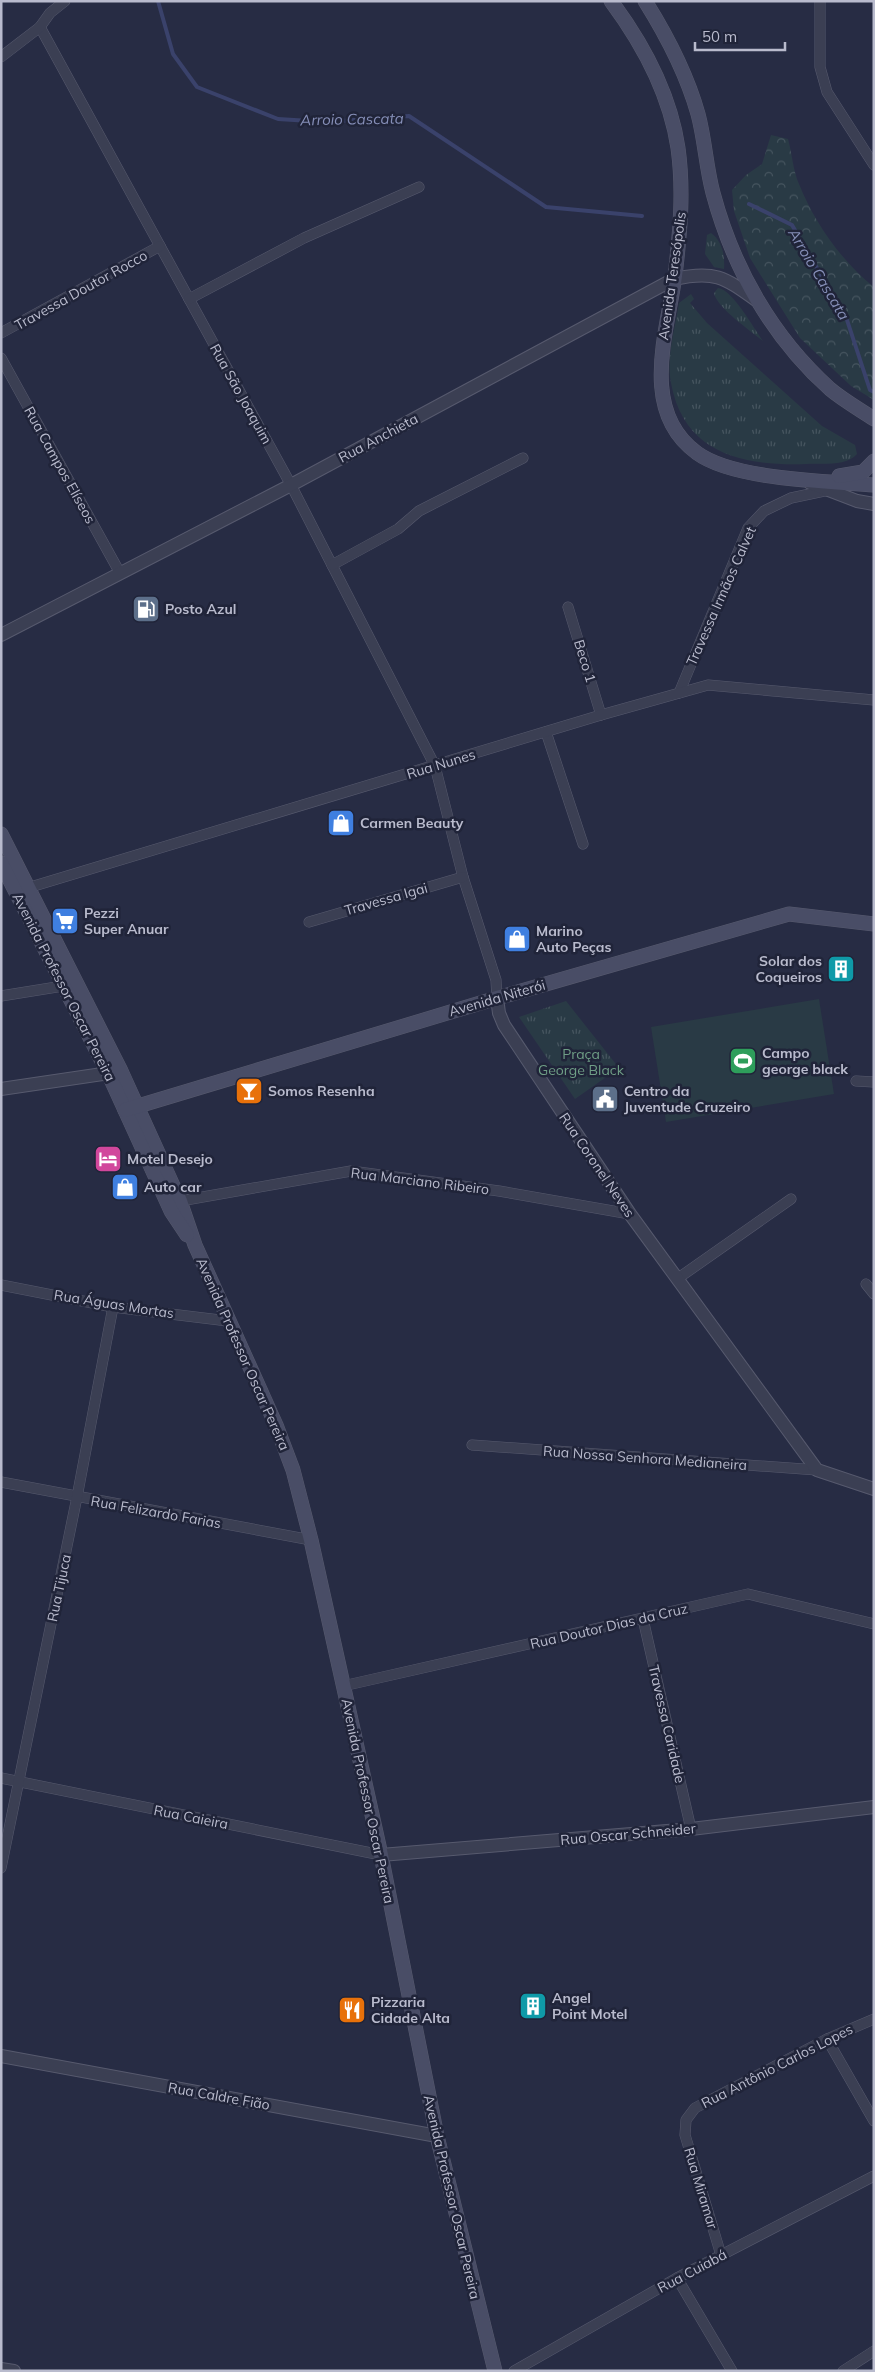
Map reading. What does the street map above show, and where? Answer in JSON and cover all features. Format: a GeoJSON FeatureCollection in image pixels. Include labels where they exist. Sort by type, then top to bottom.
{"type":"FeatureCollection","features":[{"type":"Feature","properties":{"kind":"main road","name":"Avenida Teresópolis"},"geometry":{"type":"LineString","coordinates":[[612,1],[659,79],[678,148],[682,200],[674,279],[661,359],[661,385],[666,411],[678,434],[696,453],[719,465],[742,472],[796,478]]}},
{"type":"Feature","properties":{"kind":"main road"},"geometry":{"type":"LineString","coordinates":[[645,1],[683,72],[698,114],[712,191],[725,234],[756,300],[794,353],[831,390],[874,419]]}},
{"type":"Feature","properties":{"kind":"main road"},"geometry":{"type":"LineString","coordinates":[[796,478],[853,475],[863,472],[874,461]]}},
{"type":"Feature","properties":{"kind":"main road"},"geometry":{"type":"LineString","coordinates":[[796,478],[874,485]]}},
{"type":"Feature","properties":{"kind":"main road","name":"Avenida Professor Oscar Pereira"},"geometry":{"type":"LineString","coordinates":[[1,834],[22,890],[63,986],[114,1072]]}},
{"type":"Feature","properties":{"kind":"main road","name":"Avenida Professor Oscar Pereira"},"geometry":{"type":"LineString","coordinates":[[1,863],[22,890],[131,1108],[180,1201],[195,1246],[276,1425],[293,1470],[311,1540],[381,1855],[437,2136],[495,2371]]}},
{"type":"Feature","properties":{"kind":"main road","name":"Avenida Niterói"},"geometry":{"type":"LineString","coordinates":[[131,1108],[497,998],[789,914],[874,924]]}},
{"type":"Feature","properties":{"kind":"main road","name":"Avenida Professor Oscar Pereira"},"geometry":{"type":"LineString","coordinates":[[131,1108],[171,1211],[195,1246]]}},
{"type":"Feature","properties":{"kind":"street"},"geometry":{"type":"LineString","coordinates":[[1,57],[40,27],[50,13],[65,1]]}},
{"type":"Feature","properties":{"kind":"street"},"geometry":{"type":"LineString","coordinates":[[820,1],[820,67],[827,92],[874,165]]}},
{"type":"Feature","properties":{"kind":"street","name":"Rua São Joaquim"},"geometry":{"type":"LineString","coordinates":[[40,27],[291,485],[435,766]]}},
{"type":"Feature","properties":{"kind":"street"},"geometry":{"type":"LineString","coordinates":[[189,299],[304,238],[419,187]]}},
{"type":"Feature","properties":{"kind":"street","name":"Travessa Doutor Rocco"},"geometry":{"type":"LineString","coordinates":[[1,333],[160,246]]}},
{"type":"Feature","properties":{"kind":"street","name":"Rua Anchieta"},"geometry":{"type":"LineString","coordinates":[[1,634],[291,485],[674,279],[696,274],[711,274],[732,283],[756,300]]}},
{"type":"Feature","properties":{"kind":"street","name":"Rua Campos Elíseos"},"geometry":{"type":"LineString","coordinates":[[1,358],[120,572]]}},
{"type":"Feature","properties":{"kind":"street"},"geometry":{"type":"LineString","coordinates":[[332,565],[398,528],[419,510],[523,458]]}},
{"type":"Feature","properties":{"kind":"street"},"geometry":{"type":"LineString","coordinates":[[796,478],[857,501],[874,504]]}},
{"type":"Feature","properties":{"kind":"street","name":"Travessa Irmãos Calvet"},"geometry":{"type":"LineString","coordinates":[[679,693],[748,528],[764,511],[791,498],[829,490]]}},
{"type":"Feature","properties":{"kind":"street","name":"Beco 1"},"geometry":{"type":"LineString","coordinates":[[568,608],[601,715]]}},
{"type":"Feature","properties":{"kind":"street","name":"Rua Nunes"},"geometry":{"type":"LineString","coordinates":[[22,890],[601,715],[708,686],[874,700]]}},
{"type":"Feature","properties":{"kind":"street"},"geometry":{"type":"LineString","coordinates":[[546,732],[583,844]]}},
{"type":"Feature","properties":{"kind":"street","name":"Rua Coronel Neves"},"geometry":{"type":"LineString","coordinates":[[435,766],[463,877],[496,980],[497,998],[504,1025],[630,1214],[817,1470]]}},
{"type":"Feature","properties":{"kind":"street","name":"Travessa Igai"},"geometry":{"type":"LineString","coordinates":[[310,922],[463,877]]}},
{"type":"Feature","properties":{"kind":"street"},"geometry":{"type":"LineString","coordinates":[[1,996],[63,986]]}},
{"type":"Feature","properties":{"kind":"street"},"geometry":{"type":"LineString","coordinates":[[1,1089],[114,1072]]}},
{"type":"Feature","properties":{"kind":"street"},"geometry":{"type":"LineString","coordinates":[[856,1081],[874,1082]]}},
{"type":"Feature","properties":{"kind":"street","name":"Rua Marciano Ribeiro"},"geometry":{"type":"LineString","coordinates":[[180,1201],[351,1171],[499,1191],[630,1214]]}},
{"type":"Feature","properties":{"kind":"street"},"geometry":{"type":"LineString","coordinates":[[677,1279],[791,1199]]}},
{"type":"Feature","properties":{"kind":"street"},"geometry":{"type":"LineString","coordinates":[[866,1284],[874,1294]]}},
{"type":"Feature","properties":{"kind":"street","name":"Rua Águas Mortas"},"geometry":{"type":"LineString","coordinates":[[1,1285],[113,1306],[228,1321]]}},
{"type":"Feature","properties":{"kind":"street","name":"Rua Tijuca"},"geometry":{"type":"LineString","coordinates":[[1,1868],[5,1833],[18,1782],[77,1498],[113,1306]]}},
{"type":"Feature","properties":{"kind":"street","name":"Rua Nossa Senhora Medianeira"},"geometry":{"type":"LineString","coordinates":[[472,1445],[817,1470]]}},
{"type":"Feature","properties":{"kind":"street"},"geometry":{"type":"LineString","coordinates":[[817,1470],[874,1489]]}},
{"type":"Feature","properties":{"kind":"street","name":"Rua Felizardo Farias"},"geometry":{"type":"LineString","coordinates":[[1,1482],[77,1498],[311,1540]]}},
{"type":"Feature","properties":{"kind":"street","name":"Rua Doutor Dias da Cruz"},"geometry":{"type":"LineString","coordinates":[[343,1686],[748,1594],[874,1624]]}},
{"type":"Feature","properties":{"kind":"street","name":"Travessa Caridade"},"geometry":{"type":"LineString","coordinates":[[643,1619],[691,1829]]}},
{"type":"Feature","properties":{"kind":"street","name":"Rua Caieira"},"geometry":{"type":"LineString","coordinates":[[1,1778],[381,1855]]}},
{"type":"Feature","properties":{"kind":"street","name":"Rua Oscar Schneider"},"geometry":{"type":"LineString","coordinates":[[381,1855],[691,1829],[874,1807]]}},
{"type":"Feature","properties":{"kind":"street","name":"Rua Antônio Carlos Lopes"},"geometry":{"type":"LineString","coordinates":[[686,2120],[695,2108],[827,2039],[874,2018]]}},
{"type":"Feature","properties":{"kind":"street"},"geometry":{"type":"LineString","coordinates":[[827,2039],[874,2121]]}},
{"type":"Feature","properties":{"kind":"street","name":"Rua Caldre Fião"},"geometry":{"type":"LineString","coordinates":[[1,2056],[437,2136]]}},
{"type":"Feature","properties":{"kind":"street","name":"Rua Miramar"},"geometry":{"type":"LineString","coordinates":[[686,2120],[685,2135],[721,2255]]}},
{"type":"Feature","properties":{"kind":"street","name":"Rua Cuiabá"},"geometry":{"type":"LineString","coordinates":[[514,2371],[677,2278],[874,2176]]}},
{"type":"Feature","properties":{"kind":"street"},"geometry":{"type":"LineString","coordinates":[[677,2278],[732,2371]]}},
{"type":"Feature","properties":{"kind":"street"},"geometry":{"type":"LineString","coordinates":[[843,2371],[874,2351]]}},
{"type":"Feature","properties":{"kind":"street"},"geometry":{"type":"LineString","coordinates":[[1,2369],[14,2371]]}},
{"type":"Feature","properties":{"kind":"green space"},"geometry":{"type":"Polygon","coordinates":[[[771,135],[788,139],[797,179],[821,227],[851,266],[874,287],[874,400],[851,386],[800,338],[750,258],[734,211],[732,190],[746,175],[762,164],[771,135]]]}},
{"type":"Feature","properties":{"kind":"green space"},"geometry":{"type":"Polygon","coordinates":[[[711,233],[718,240],[722,249],[724,269],[714,267],[705,254],[707,235],[711,233]]]}},
{"type":"Feature","properties":{"kind":"green space"},"geometry":{"type":"Polygon","coordinates":[[[718,288],[724,290],[736,302],[763,341],[735,319],[721,305],[714,293],[718,288]]]}},
{"type":"Feature","properties":{"kind":"green space"},"geometry":{"type":"Polygon","coordinates":[[[691,294],[694,299],[690,303],[707,323],[822,426],[855,445],[857,454],[847,461],[840,463],[783,464],[760,462],[739,458],[720,451],[703,440],[689,426],[678,407],[670,373],[670,353],[679,303],[691,294]]]}},
{"type":"Feature","properties":{"kind":"green space","name":"Campo george black"},"geometry":{"type":"Polygon","coordinates":[[[819,999],[834,1094],[666,1122],[651,1027],[819,999]]]}},
{"type":"Feature","properties":{"kind":"green space","name":"Praça George Black"},"geometry":{"type":"Polygon","coordinates":[[[566,1001],[619,1068],[575,1099],[519,1017],[566,1001]]]}},
{"type":"Feature","properties":{"kind":"waterway","name":"Arroio Cascata"},"geometry":{"type":"LineString","coordinates":[[158,1],[173,54],[197,87],[278,119],[326,122],[409,116],[546,207],[642,216]]}},
{"type":"Feature","properties":{"kind":"waterway","name":"Arroio Cascata"},"geometry":{"type":"LineString","coordinates":[[749,204],[792,225],[847,320],[870,390],[874,392]]}},
{"type":"Feature","properties":{"kind":"place","name":"Posto Azul"},"geometry":{"type":"Point","coordinates":[146,609]}},
{"type":"Feature","properties":{"kind":"place","name":"Carmen Beauty"},"geometry":{"type":"Point","coordinates":[341,823]}},
{"type":"Feature","properties":{"kind":"place","name":"Pezzi Super Anuar"},"geometry":{"type":"Point","coordinates":[65,921]}},
{"type":"Feature","properties":{"kind":"place","name":"Marino Auto Peças"},"geometry":{"type":"Point","coordinates":[517,939]}},
{"type":"Feature","properties":{"kind":"place","name":"Solar dos Coqueiros"},"geometry":{"type":"Point","coordinates":[841,969]}},
{"type":"Feature","properties":{"kind":"place","name":"Campo george black"},"geometry":{"type":"Point","coordinates":[743,1061]}},
{"type":"Feature","properties":{"kind":"place","name":"Somos Resenha"},"geometry":{"type":"Point","coordinates":[249,1091]}},
{"type":"Feature","properties":{"kind":"place","name":"Centro da Juventude Cruzeiro"},"geometry":{"type":"Point","coordinates":[605,1099]}},
{"type":"Feature","properties":{"kind":"place","name":"Motel Desejo"},"geometry":{"type":"Point","coordinates":[108,1159]}},
{"type":"Feature","properties":{"kind":"place","name":"Auto car"},"geometry":{"type":"Point","coordinates":[125,1187]}},
{"type":"Feature","properties":{"kind":"place","name":"Angel Point Motel"},"geometry":{"type":"Point","coordinates":[533,2006]}},
{"type":"Feature","properties":{"kind":"place","name":"Pizzaria Cidade Alta"},"geometry":{"type":"Point","coordinates":[352,2010]}}]}
